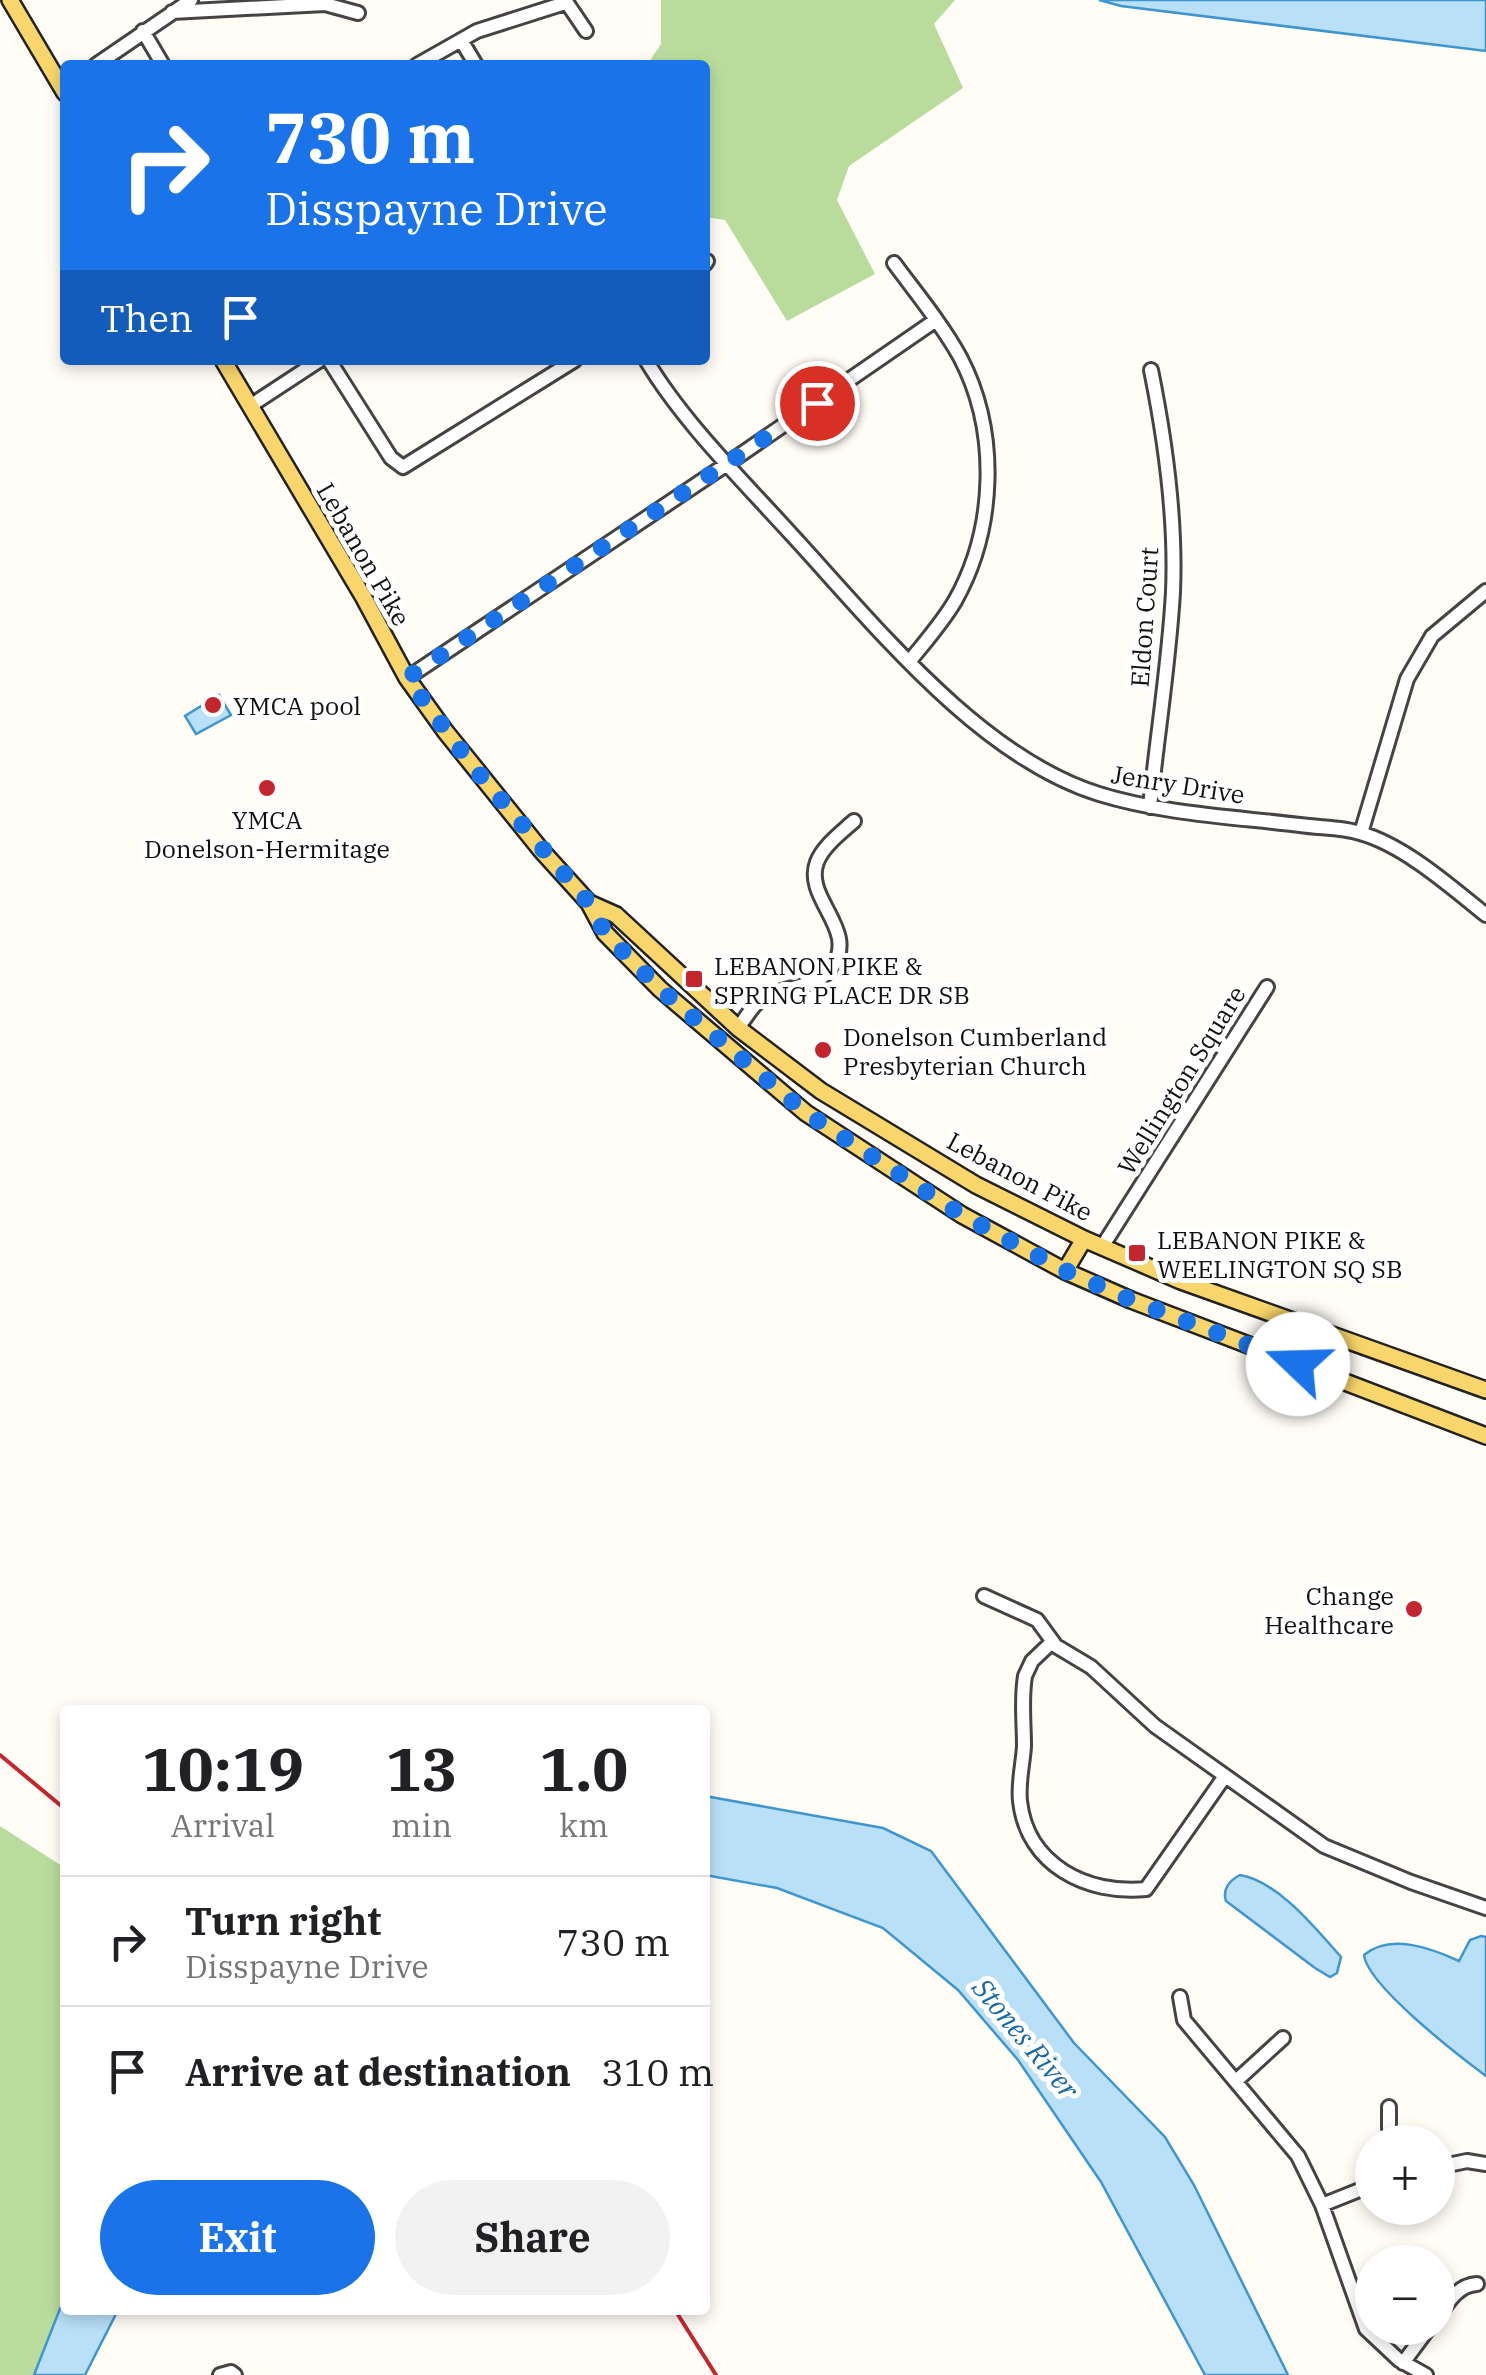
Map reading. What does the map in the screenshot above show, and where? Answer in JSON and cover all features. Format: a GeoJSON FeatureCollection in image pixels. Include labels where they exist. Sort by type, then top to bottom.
{"type":"FeatureCollection","features":[{"type":"Feature","properties":{"kind":"main road"},"geometry":{"type":"LineString","coordinates":[[10,0],[60,81]]}},
{"type":"Feature","properties":{"kind":"main road","name":"Lebanon Pike"},"geometry":{"type":"LineString","coordinates":[[226,365],[407,678],[474,768],[589,903],[605,933],[660,989],[806,1113],[962,1215],[1066,1271],[1131,1300],[1486,1436]]}},
{"type":"Feature","properties":{"kind":"main road","name":"Lebanon Pike"},"geometry":{"type":"LineString","coordinates":[[589,903],[616,915],[738,1028],[821,1091],[976,1185],[1180,1281],[1486,1390]]}},
{"type":"Feature","properties":{"kind":"main road"},"geometry":{"type":"LineString","coordinates":[[840,1135],[856,1112]]}},
{"type":"Feature","properties":{"kind":"main road"},"geometry":{"type":"LineString","coordinates":[[1066,1271],[1084,1239]]}},
{"type":"Feature","properties":{"kind":"street"},"geometry":{"type":"LineString","coordinates":[[103,60],[192,0]]}},
{"type":"Feature","properties":{"kind":"street"},"geometry":{"type":"LineString","coordinates":[[426,60],[510,19],[565,1],[586,31]]}},
{"type":"Feature","properties":{"kind":"street"},"geometry":{"type":"LineString","coordinates":[[172,12],[325,4],[358,13]]}},
{"type":"Feature","properties":{"kind":"street"},"geometry":{"type":"LineString","coordinates":[[143,31],[160,60]]}},
{"type":"Feature","properties":{"kind":"street"},"geometry":{"type":"LineString","coordinates":[[461,40],[473,60]]}},
{"type":"Feature","properties":{"kind":"street"},"geometry":{"type":"LineString","coordinates":[[894,262],[960,357],[981,416],[988,478],[980,540],[956,598],[940,625],[909,662]]}},
{"type":"Feature","properties":{"kind":"street"},"geometry":{"type":"LineString","coordinates":[[407,678],[936,320]]}},
{"type":"Feature","properties":{"kind":"street"},"geometry":{"type":"LineString","coordinates":[[250,406],[312,365]]}},
{"type":"Feature","properties":{"kind":"street"},"geometry":{"type":"LineString","coordinates":[[331,365],[391,458],[403,467],[567,365]]}},
{"type":"Feature","properties":{"kind":"street","name":"Jenry Drive"},"geometry":{"type":"LineString","coordinates":[[649,365],[728,464],[909,662],[965,714],[1024,757],[1072,784],[1150,807],[1361,833],[1422,864],[1486,915]]}},
{"type":"Feature","properties":{"kind":"street","name":"Eldon Court"},"geometry":{"type":"LineString","coordinates":[[1150,807],[1173,592],[1172,536],[1159,408],[1151,370]]}},
{"type":"Feature","properties":{"kind":"street"},"geometry":{"type":"LineString","coordinates":[[1361,833],[1407,679],[1432,636],[1486,591]]}},
{"type":"Feature","properties":{"kind":"street"},"geometry":{"type":"LineString","coordinates":[[738,1028],[758,1003],[783,989],[818,980],[836,962],[839,932],[817,882],[816,863],[854,821]]}},
{"type":"Feature","properties":{"kind":"street","name":"Wellington Square"},"geometry":{"type":"LineString","coordinates":[[1102,1247],[1267,987]]}},
{"type":"Feature","properties":{"kind":"street"},"geometry":{"type":"LineString","coordinates":[[984,1596],[1026,1612],[1045,1629],[1052,1642],[1091,1666],[1155,1726],[1324,1846],[1486,1908]]}},
{"type":"Feature","properties":{"kind":"street"},"geometry":{"type":"LineString","coordinates":[[1052,1642],[1032,1661],[1025,1676],[1020,1798],[1030,1834],[1053,1864],[1080,1882],[1102,1888],[1146,1889],[1226,1776]]}},
{"type":"Feature","properties":{"kind":"street"},"geometry":{"type":"LineString","coordinates":[[1180,1997],[1184,2020],[1298,2156],[1322,2205],[1366,2329],[1404,2363],[1426,2375]]}},
{"type":"Feature","properties":{"kind":"street"},"geometry":{"type":"LineString","coordinates":[[1236,2081],[1283,2038]]}},
{"type":"Feature","properties":{"kind":"street"},"geometry":{"type":"LineString","coordinates":[[1389,2106],[1389,2125]]}},
{"type":"Feature","properties":{"kind":"street"},"geometry":{"type":"LineString","coordinates":[[1455,2163],[1486,2164]]}},
{"type":"Feature","properties":{"kind":"street"},"geometry":{"type":"LineString","coordinates":[[1322,2205],[1355,2192]]}},
{"type":"Feature","properties":{"kind":"street"},"geometry":{"type":"LineString","coordinates":[[1455,2294],[1468,2284],[1477,2284]]}},
{"type":"Feature","properties":{"kind":"street"},"geometry":{"type":"LineString","coordinates":[[1404,2363],[1417,2345]]}},
{"type":"Feature","properties":{"kind":"green space"},"geometry":{"type":"Polygon","coordinates":[[[661,0],[955,0],[934,24],[963,88],[849,166],[837,200],[875,274],[787,321],[725,220],[710,218],[710,60],[650,60],[661,44],[661,0]]]}},
{"type":"Feature","properties":{"kind":"green space"},"geometry":{"type":"Polygon","coordinates":[[[0,1826],[60,1865],[60,2309],[34,2375],[0,2375],[0,1826]]]}},
{"type":"Feature","properties":{"kind":"water"},"geometry":{"type":"Polygon","coordinates":[[[1099,0],[1486,0],[1486,51],[1121,6],[1099,0]]]}},
{"type":"Feature","properties":{"kind":"water","name":"YMCA pool"},"geometry":{"type":"Polygon","coordinates":[[[219,695],[231,715],[196,734],[185,716],[219,695]]]}},
{"type":"Feature","properties":{"kind":"water","name":"Stones River"},"geometry":{"type":"Polygon","coordinates":[[[710,1797],[883,1828],[931,1851],[1074,2043],[1165,2137],[1194,2185],[1288,2375],[1205,2375],[1101,2182],[1018,2060],[958,1990],[883,1928],[777,1888],[710,1876],[710,1797]]]}},
{"type":"Feature","properties":{"kind":"water"},"geometry":{"type":"Polygon","coordinates":[[[1240,1875],[1282,1896],[1309,1921],[1341,1957],[1337,1973],[1330,1977],[1315,1968],[1226,1901],[1228,1885],[1240,1875]]]}},
{"type":"Feature","properties":{"kind":"water"},"geometry":{"type":"Polygon","coordinates":[[[1486,1937],[1486,2076],[1397,2001],[1369,1968],[1364,1955],[1374,1948],[1398,1944],[1436,1951],[1459,1961],[1470,1940],[1486,1937]]]}},
{"type":"Feature","properties":{"kind":"water"},"geometry":{"type":"Polygon","coordinates":[[[60,2309],[60,2315],[115,2315],[85,2375],[34,2375],[60,2309]]]}},
{"type":"Feature","properties":{"kind":"railway"},"geometry":{"type":"LineString","coordinates":[[0,1755],[60,1805]]}},
{"type":"Feature","properties":{"kind":"railway"},"geometry":{"type":"LineString","coordinates":[[678,2315],[716,2375]]}},
{"type":"Feature","properties":{"kind":"place","name":"YMCA pool"},"geometry":{"type":"Point","coordinates":[213,705]}},
{"type":"Feature","properties":{"kind":"place","name":"YMCA Donelson-Hermitage"},"geometry":{"type":"Point","coordinates":[267,788]}},
{"type":"Feature","properties":{"kind":"place","name":"LEBANON PIKE & SPRING PLACE DR SB"},"geometry":{"type":"Point","coordinates":[694,979]}},
{"type":"Feature","properties":{"kind":"place","name":"Donelson Cumberland Presbyterian Church"},"geometry":{"type":"Point","coordinates":[823,1050]}},
{"type":"Feature","properties":{"kind":"place","name":"LEBANON PIKE & WEELINGTON SQ SB"},"geometry":{"type":"Point","coordinates":[1137,1253]}},
{"type":"Feature","properties":{"kind":"place","name":"Change Healthcare"},"geometry":{"type":"Point","coordinates":[1414,1609]}},
{"type":"Feature","properties":{"kind":"route"},"geometry":{"type":"LineString","coordinates":[[817,403],[407,678],[444,731],[589,903],[605,933],[660,989],[806,1113],[962,1215],[1066,1271],[1298,1364]]}}]}
